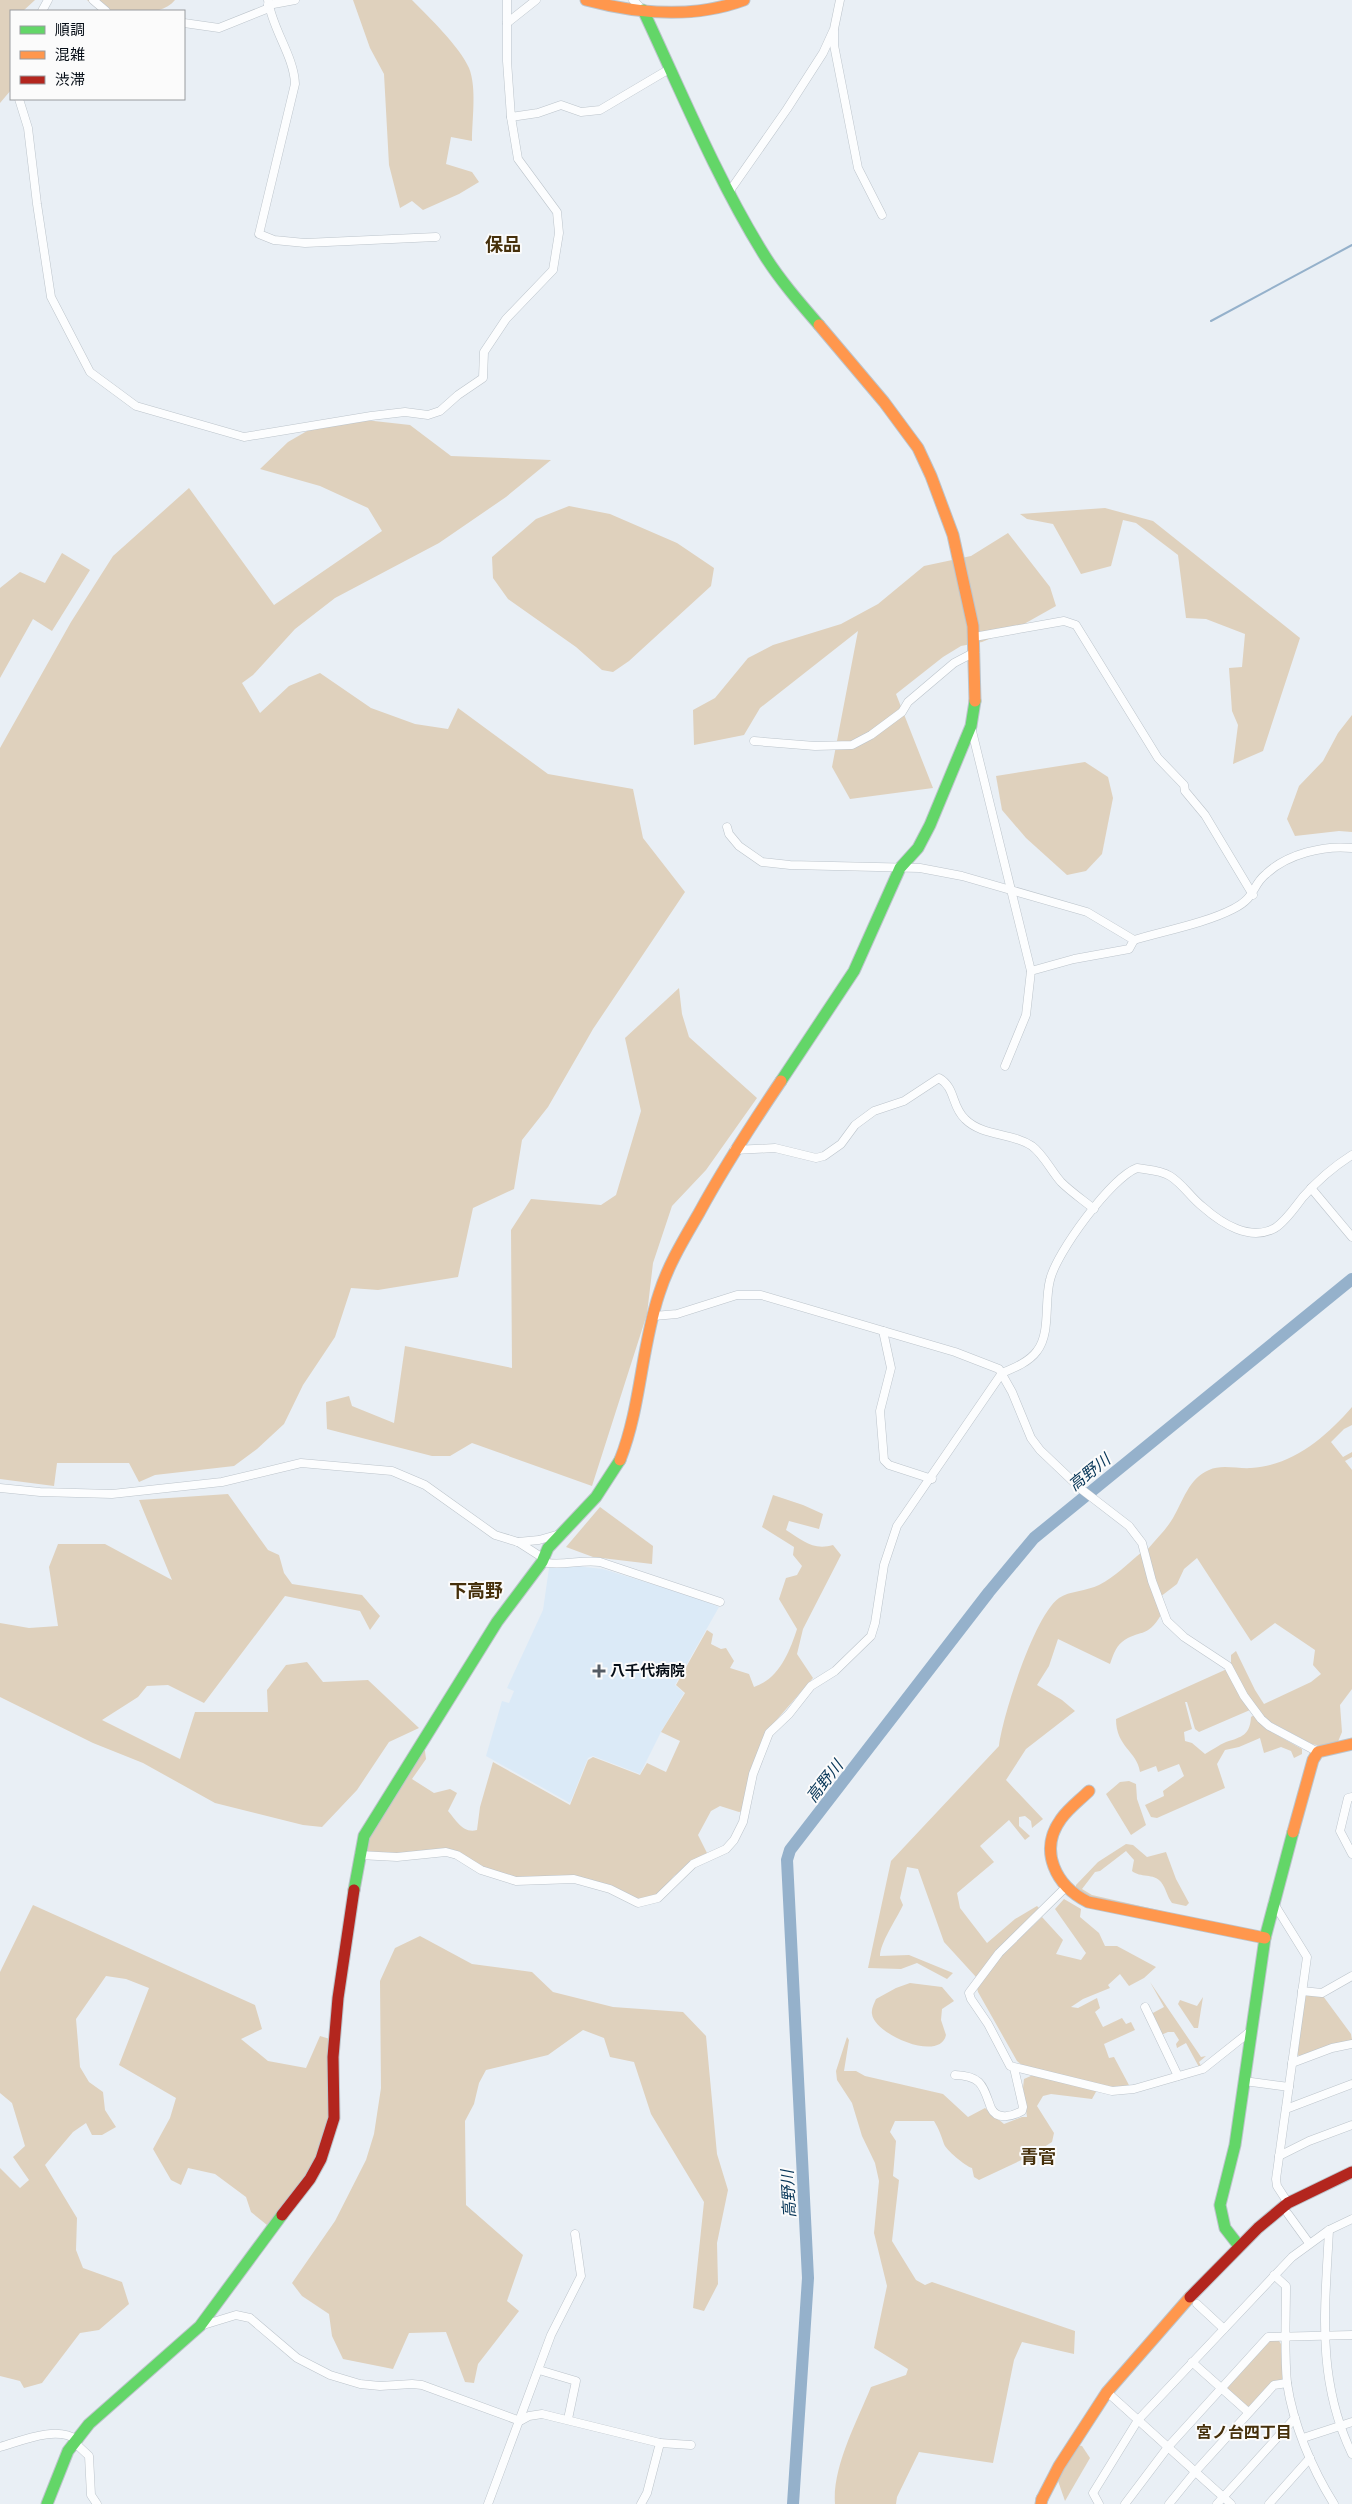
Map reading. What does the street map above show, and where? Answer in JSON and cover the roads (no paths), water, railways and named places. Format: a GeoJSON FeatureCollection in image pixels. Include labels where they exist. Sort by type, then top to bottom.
{"type":"FeatureCollection","features":[{"type":"Feature","properties":{"kind":"street"},"geometry":{"type":"LineString","coordinates":[[93,0],[105,10]]}},
{"type":"Feature","properties":{"kind":"street"},"geometry":{"type":"LineString","coordinates":[[185,23],[208,28],[220,28],[268,4],[295,0]]}},
{"type":"Feature","properties":{"kind":"street"},"geometry":{"type":"LineString","coordinates":[[19,100],[28,128],[36,204],[52,297],[90,372],[136,406],[244,437],[371,416],[405,412],[428,414],[440,411],[458,395],[483,378],[484,352],[500,327],[553,270],[559,233],[557,212],[518,159],[511,117],[507,61],[507,0]]}},
{"type":"Feature","properties":{"kind":"street"},"geometry":{"type":"LineString","coordinates":[[507,23],[536,0]]}},
{"type":"Feature","properties":{"kind":"street"},"geometry":{"type":"LineString","coordinates":[[586,0],[604,6],[688,12],[715,9],[744,0]]}},
{"type":"Feature","properties":{"kind":"street"},"geometry":{"type":"LineString","coordinates":[[47,2504],[61,2465],[76,2442],[103,2410],[200,2326],[264,2237],[310,2179],[329,2139],[336,2104],[333,2057],[339,1988],[359,1855],[364,1836],[497,1622],[560,1534],[596,1496],[618,1466],[630,1435],[645,1344],[659,1293],[676,1253],[734,1150],[854,971],[870,931],[900,868],[918,848],[930,825],[971,726],[976,694],[975,652],[967,592],[954,535],[941,499],[918,448],[884,402],[784,284],[763,254],[729,192],[643,10],[633,0]]}},
{"type":"Feature","properties":{"kind":"street"},"geometry":{"type":"LineString","coordinates":[[840,0],[834,29],[834,45],[858,168],[882,215]]}},
{"type":"Feature","properties":{"kind":"street"},"geometry":{"type":"LineString","coordinates":[[268,4],[273,24],[295,74],[296,84],[259,234],[274,240],[305,243],[436,237]]}},
{"type":"Feature","properties":{"kind":"street"},"geometry":{"type":"LineString","coordinates":[[729,192],[787,109],[823,53],[834,29]]}},
{"type":"Feature","properties":{"kind":"street"},"geometry":{"type":"LineString","coordinates":[[511,117],[538,113],[561,106],[581,112],[600,110],[671,68]]}},
{"type":"Feature","properties":{"kind":"street"},"geometry":{"type":"LineString","coordinates":[[974,637],[1064,621],[1076,624],[1158,758],[1184,785],[1185,791],[1205,815],[1253,895]]}},
{"type":"Feature","properties":{"kind":"street"},"geometry":{"type":"LineString","coordinates":[[754,740],[815,746],[852,745],[871,735],[902,712],[908,702],[954,663],[975,652]]}},
{"type":"Feature","properties":{"kind":"street"},"geometry":{"type":"LineString","coordinates":[[971,726],[1031,970],[1026,1015],[1005,1066]]}},
{"type":"Feature","properties":{"kind":"street"},"geometry":{"type":"LineString","coordinates":[[728,827],[729,834],[739,846],[762,862],[790,865],[920,868],[962,876],[1087,912],[1134,940]]}},
{"type":"Feature","properties":{"kind":"street"},"geometry":{"type":"LineString","coordinates":[[1031,970],[1074,959],[1129,949],[1134,940],[1232,910],[1253,895],[1264,874],[1286,859],[1335,846],[1352,848]]}},
{"type":"Feature","properties":{"kind":"street"},"geometry":{"type":"LineString","coordinates":[[734,1150],[774,1148],[807,1157],[816,1158],[824,1156],[840,1144],[855,1125],[874,1111],[904,1101],[932,1080],[939,1078],[951,1088],[955,1106],[965,1120],[984,1131],[1021,1141],[1036,1149],[1062,1182],[1094,1209]]}},
{"type":"Feature","properties":{"kind":"street"},"geometry":{"type":"LineString","coordinates":[[359,1855],[397,1857],[446,1852],[457,1855],[481,1870],[516,1881],[574,1879],[610,1888],[638,1903],[658,1898],[677,1877],[693,1864],[726,1848],[734,1840],[743,1822],[754,1774],[769,1733],[789,1714],[811,1686],[835,1672],[871,1636],[875,1623],[884,1565],[890,1544],[902,1516],[932,1479],[1002,1374],[1019,1366],[1037,1351],[1044,1332],[1050,1279],[1067,1244],[1116,1182],[1137,1168],[1168,1175],[1212,1214],[1233,1228],[1251,1233],[1275,1228],[1311,1188],[1328,1172],[1352,1155]]}},
{"type":"Feature","properties":{"kind":"street"},"geometry":{"type":"LineString","coordinates":[[1311,1188],[1352,1237]]}},
{"type":"Feature","properties":{"kind":"street"},"geometry":{"type":"LineString","coordinates":[[654,1316],[677,1314],[709,1302],[737,1295],[761,1295],[883,1330],[988,1364],[1002,1374],[1031,1438],[1093,1500],[1129,1526],[1142,1543],[1160,1606],[1167,1621],[1176,1631],[1228,1666],[1244,1696],[1269,1726],[1318,1752],[1352,1744]]}},
{"type":"Feature","properties":{"kind":"street"},"geometry":{"type":"LineString","coordinates":[[883,1330],[891,1368],[880,1411],[884,1460],[889,1465],[932,1479]]}},
{"type":"Feature","properties":{"kind":"street"},"geometry":{"type":"LineString","coordinates":[[0,1488],[40,1492],[112,1494],[222,1482],[301,1463],[392,1472],[425,1485],[495,1535],[518,1542],[552,1565],[587,1560],[600,1562],[720,1602]]}},
{"type":"Feature","properties":{"kind":"street"},"geometry":{"type":"LineString","coordinates":[[518,1542],[560,1534]]}},
{"type":"Feature","properties":{"kind":"street"},"geometry":{"type":"LineString","coordinates":[[1239,2246],[1225,2228],[1220,2205],[1235,2145],[1265,1938],[1309,1771],[1318,1752]]}},
{"type":"Feature","properties":{"kind":"street"},"geometry":{"type":"LineString","coordinates":[[1089,1791],[1059,1821],[1053,1835],[1051,1851],[1053,1868],[1065,1888],[1088,1902],[1265,1938]]}},
{"type":"Feature","properties":{"kind":"street"},"geometry":{"type":"LineString","coordinates":[[1352,1797],[1348,1798],[1340,1831],[1352,1854]]}},
{"type":"Feature","properties":{"kind":"street"},"geometry":{"type":"LineString","coordinates":[[1065,1888],[999,1953],[969,1993],[1008,2064],[1014,2068],[1112,2091],[1134,2089],[1203,2069],[1252,2030]]}},
{"type":"Feature","properties":{"kind":"street"},"geometry":{"type":"LineString","coordinates":[[1273,1902],[1307,1957],[1277,2186],[1309,2243]]}},
{"type":"Feature","properties":{"kind":"street"},"geometry":{"type":"LineString","coordinates":[[1302,1991],[1322,1993],[1352,1976]]}},
{"type":"Feature","properties":{"kind":"street"},"geometry":{"type":"LineString","coordinates":[[1145,2007],[1178,2076]]}},
{"type":"Feature","properties":{"kind":"street"},"geometry":{"type":"LineString","coordinates":[[1292,2063],[1332,2048],[1352,2044]]}},
{"type":"Feature","properties":{"kind":"street"},"geometry":{"type":"LineString","coordinates":[[956,2075],[977,2081],[988,2095],[992,2110],[996,2115],[1005,2117],[1015,2115],[1023,2107],[1014,2068]]}},
{"type":"Feature","properties":{"kind":"street"},"geometry":{"type":"LineString","coordinates":[[1244,2081],[1289,2087]]}},
{"type":"Feature","properties":{"kind":"street"},"geometry":{"type":"LineString","coordinates":[[1286,2109],[1352,2084]]}},
{"type":"Feature","properties":{"kind":"street"},"geometry":{"type":"LineString","coordinates":[[1280,2156],[1309,2141],[1352,2125]]}},
{"type":"Feature","properties":{"kind":"street"},"geometry":{"type":"LineString","coordinates":[[1042,2502],[1059,2466],[1107,2392],[1184,2304],[1239,2246],[1316,2188],[1352,2172]]}},
{"type":"Feature","properties":{"kind":"street"},"geometry":{"type":"LineString","coordinates":[[1099,2504],[1093,2493],[1138,2420],[1274,2275],[1309,2243],[1329,2230],[1352,2219]]}},
{"type":"Feature","properties":{"kind":"street"},"geometry":{"type":"LineString","coordinates":[[1329,2230],[1324,2336],[1331,2394],[1340,2426],[1352,2454]]}},
{"type":"Feature","properties":{"kind":"street"},"geometry":{"type":"LineString","coordinates":[[488,2504],[551,2335],[581,2276],[575,2234]]}},
{"type":"Feature","properties":{"kind":"street"},"geometry":{"type":"LineString","coordinates":[[1274,2275],[1286,2286],[1288,2383],[1295,2418],[1310,2458],[1334,2504]]}},
{"type":"Feature","properties":{"kind":"street"},"geometry":{"type":"LineString","coordinates":[[1197,2304],[1224,2329]]}},
{"type":"Feature","properties":{"kind":"street"},"geometry":{"type":"LineString","coordinates":[[200,2326],[236,2316],[250,2318],[297,2358],[330,2375],[360,2384],[380,2386],[422,2385],[520,2421],[529,2416],[542,2414],[660,2443],[691,2445]]}},
{"type":"Feature","properties":{"kind":"street"},"geometry":{"type":"LineString","coordinates":[[1125,2504],[1168,2447],[1268,2337],[1352,2335]]}},
{"type":"Feature","properties":{"kind":"street"},"geometry":{"type":"LineString","coordinates":[[1192,2362],[1248,2412]]}},
{"type":"Feature","properties":{"kind":"street"},"geometry":{"type":"LineString","coordinates":[[539,2370],[576,2381],[568,2419]]}},
{"type":"Feature","properties":{"kind":"street"},"geometry":{"type":"LineString","coordinates":[[1169,2504],[1195,2472],[1274,2385],[1288,2383]]}},
{"type":"Feature","properties":{"kind":"street"},"geometry":{"type":"LineString","coordinates":[[1107,2392],[1231,2504]]}},
{"type":"Feature","properties":{"kind":"street"},"geometry":{"type":"LineString","coordinates":[[1217,2504],[1295,2418]]}},
{"type":"Feature","properties":{"kind":"street"},"geometry":{"type":"LineString","coordinates":[[1303,2438],[1352,2422]]}},
{"type":"Feature","properties":{"kind":"street"},"geometry":{"type":"LineString","coordinates":[[0,2447],[36,2437],[60,2435],[76,2442],[89,2456],[91,2496],[97,2504]]}},
{"type":"Feature","properties":{"kind":"street"},"geometry":{"type":"LineString","coordinates":[[641,2504],[650,2481],[660,2443]]}},
{"type":"Feature","properties":{"kind":"street"},"geometry":{"type":"LineString","coordinates":[[1269,2504],[1310,2458]]}},
{"type":"Feature","properties":{"kind":"street"},"geometry":{"type":"LineString","coordinates":[[1322,2504],[1329,2496]]}},
{"type":"Feature","properties":{"kind":"waterway"},"geometry":{"type":"LineString","coordinates":[[1211,321],[1352,245]]}},
{"type":"Feature","properties":{"kind":"waterway","name":"高野川"},"geometry":{"type":"LineString","coordinates":[[793,2504],[808,2278],[787,1860],[790,1850],[989,1592],[1034,1538],[1352,1279]]}},
{"type":"Feature","properties":{"kind":"place","name":"八千代病院"},"geometry":{"type":"Point","coordinates":[599,1671]}},
{"type":"Feature","properties":{"kind":"district","name":"保品"},"geometry":{"type":"Point","coordinates":[503,245]}},
{"type":"Feature","properties":{"kind":"district","name":"下高野"},"geometry":{"type":"Point","coordinates":[476,1591]}},
{"type":"Feature","properties":{"kind":"district","name":"青菅"},"geometry":{"type":"Point","coordinates":[1038,2157]}},
{"type":"Feature","properties":{"kind":"district","name":"宮ノ台四丁目"},"geometry":{"type":"Point","coordinates":[1244,2432]}}]}
